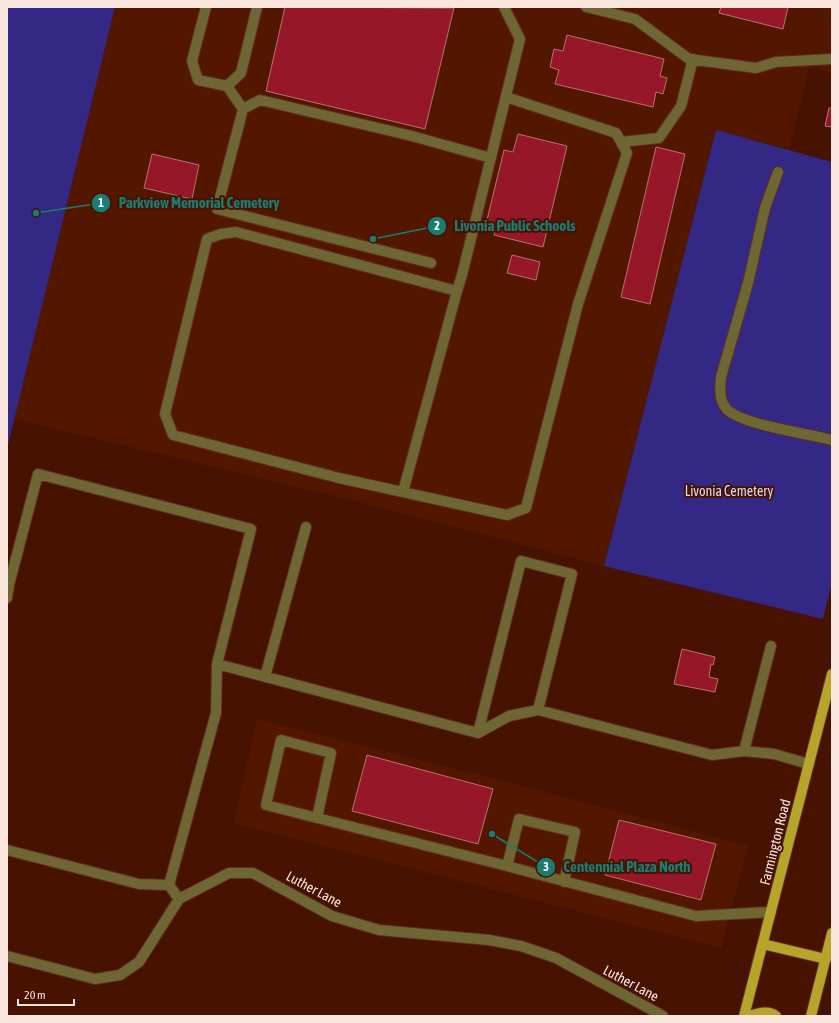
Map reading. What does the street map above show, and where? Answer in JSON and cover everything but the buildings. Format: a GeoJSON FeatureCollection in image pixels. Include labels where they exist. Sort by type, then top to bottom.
{"type":"FeatureCollection","features":[{"type":"Feature","properties":{"kind":"main road","name":"Farmington Road"},"geometry":{"type":"LineString","coordinates":[[744,1016],[809,764],[829,701],[832,674]]}},
{"type":"Feature","properties":{"kind":"main road"},"geometry":{"type":"LineString","coordinates":[[811,1016],[829,960],[832,933]]}},
{"type":"Feature","properties":{"kind":"main road"},"geometry":{"type":"LineString","coordinates":[[763,944],[829,960]]}},
{"type":"Feature","properties":{"kind":"main road"},"geometry":{"type":"LineString","coordinates":[[748,1016],[764,1012],[774,1014],[776,1016]]}},
{"type":"Feature","properties":{"kind":"street"},"geometry":{"type":"LineString","coordinates":[[206,7],[192,61],[198,80],[227,86],[243,109]]}},
{"type":"Feature","properties":{"kind":"street"},"geometry":{"type":"LineString","coordinates":[[227,86],[241,73],[257,7]]}},
{"type":"Feature","properties":{"kind":"street"},"geometry":{"type":"LineString","coordinates":[[586,7],[635,19],[689,59],[756,68],[776,62],[832,59]]}},
{"type":"Feature","properties":{"kind":"street"},"geometry":{"type":"LineString","coordinates":[[403,492],[462,275],[520,39],[507,8]]}},
{"type":"Feature","properties":{"kind":"street"},"geometry":{"type":"LineString","coordinates":[[621,142],[659,138],[681,106],[693,59]]}},
{"type":"Feature","properties":{"kind":"street"},"geometry":{"type":"LineString","coordinates":[[457,291],[236,232],[221,234],[207,239],[165,414],[173,435],[339,478],[507,515],[526,508],[578,304],[627,153],[616,133],[506,97]]}},
{"type":"Feature","properties":{"kind":"street"},"geometry":{"type":"LineString","coordinates":[[431,263],[217,209],[243,109],[260,100],[412,136],[491,158]]}},
{"type":"Feature","properties":{"kind":"street"},"geometry":{"type":"LineString","coordinates":[[778,172],[765,208],[748,283],[721,378],[720,392],[725,408],[738,417],[761,425],[832,440]]}},
{"type":"Feature","properties":{"kind":"street"},"geometry":{"type":"LineString","coordinates":[[7,598],[8,585],[38,474],[251,529],[217,664],[216,713],[169,885]]}},
{"type":"Feature","properties":{"kind":"street"},"geometry":{"type":"LineString","coordinates":[[265,677],[306,527]]}},
{"type":"Feature","properties":{"kind":"street"},"geometry":{"type":"LineString","coordinates":[[478,733],[521,561],[572,574],[538,710]]}},
{"type":"Feature","properties":{"kind":"street"},"geometry":{"type":"LineString","coordinates":[[744,751],[771,646]]}},
{"type":"Feature","properties":{"kind":"street"},"geometry":{"type":"LineString","coordinates":[[217,664],[478,733],[509,716],[538,710],[712,755],[744,751],[774,754],[809,764]]}},
{"type":"Feature","properties":{"kind":"street"},"geometry":{"type":"LineString","coordinates":[[317,818],[331,753],[281,740],[266,805],[696,916],[771,912]]}},
{"type":"Feature","properties":{"kind":"street"},"geometry":{"type":"LineString","coordinates":[[507,866],[520,819],[575,832],[564,882]]}},
{"type":"Feature","properties":{"kind":"street"},"geometry":{"type":"LineString","coordinates":[[7,850],[140,884],[169,885],[180,899]]}},
{"type":"Feature","properties":{"kind":"street","name":"Luther Lane"},"geometry":{"type":"LineString","coordinates":[[7,956],[95,979],[120,975],[140,962],[180,899],[229,872],[253,873],[332,916],[379,930],[489,940],[521,946],[556,958],[663,1016]]}},
{"type":"Feature","properties":{"kind":"shaded area"},"geometry":{"type":"Polygon","coordinates":[[[115,7],[832,7],[832,73],[809,68],[789,149],[716,131],[604,566],[351,500],[14,419],[115,7]]]}},
{"type":"Feature","properties":{"kind":"shaded area"},"geometry":{"type":"Polygon","coordinates":[[[257,719],[523,786],[748,846],[721,948],[234,823],[257,719]]]}},
{"type":"Feature","properties":{"kind":"green space"},"geometry":{"type":"Polygon","coordinates":[[[7,7],[115,7],[7,449],[7,7]]]}},
{"type":"Feature","properties":{"kind":"green space","name":"Livonia Cemetery"},"geometry":{"type":"Polygon","coordinates":[[[716,130],[832,162],[832,582],[823,619],[604,566],[716,130]]]}},
{"type":"Feature","properties":{"kind":"place","name":"Parkview Memorial Cemetery"},"geometry":{"type":"Point","coordinates":[36,213]}},
{"type":"Feature","properties":{"kind":"place","name":"Livonia Public Schools"},"geometry":{"type":"Point","coordinates":[373,239]}},
{"type":"Feature","properties":{"kind":"place","name":"Centennial Plaza North"},"geometry":{"type":"Point","coordinates":[492,834]}}]}
